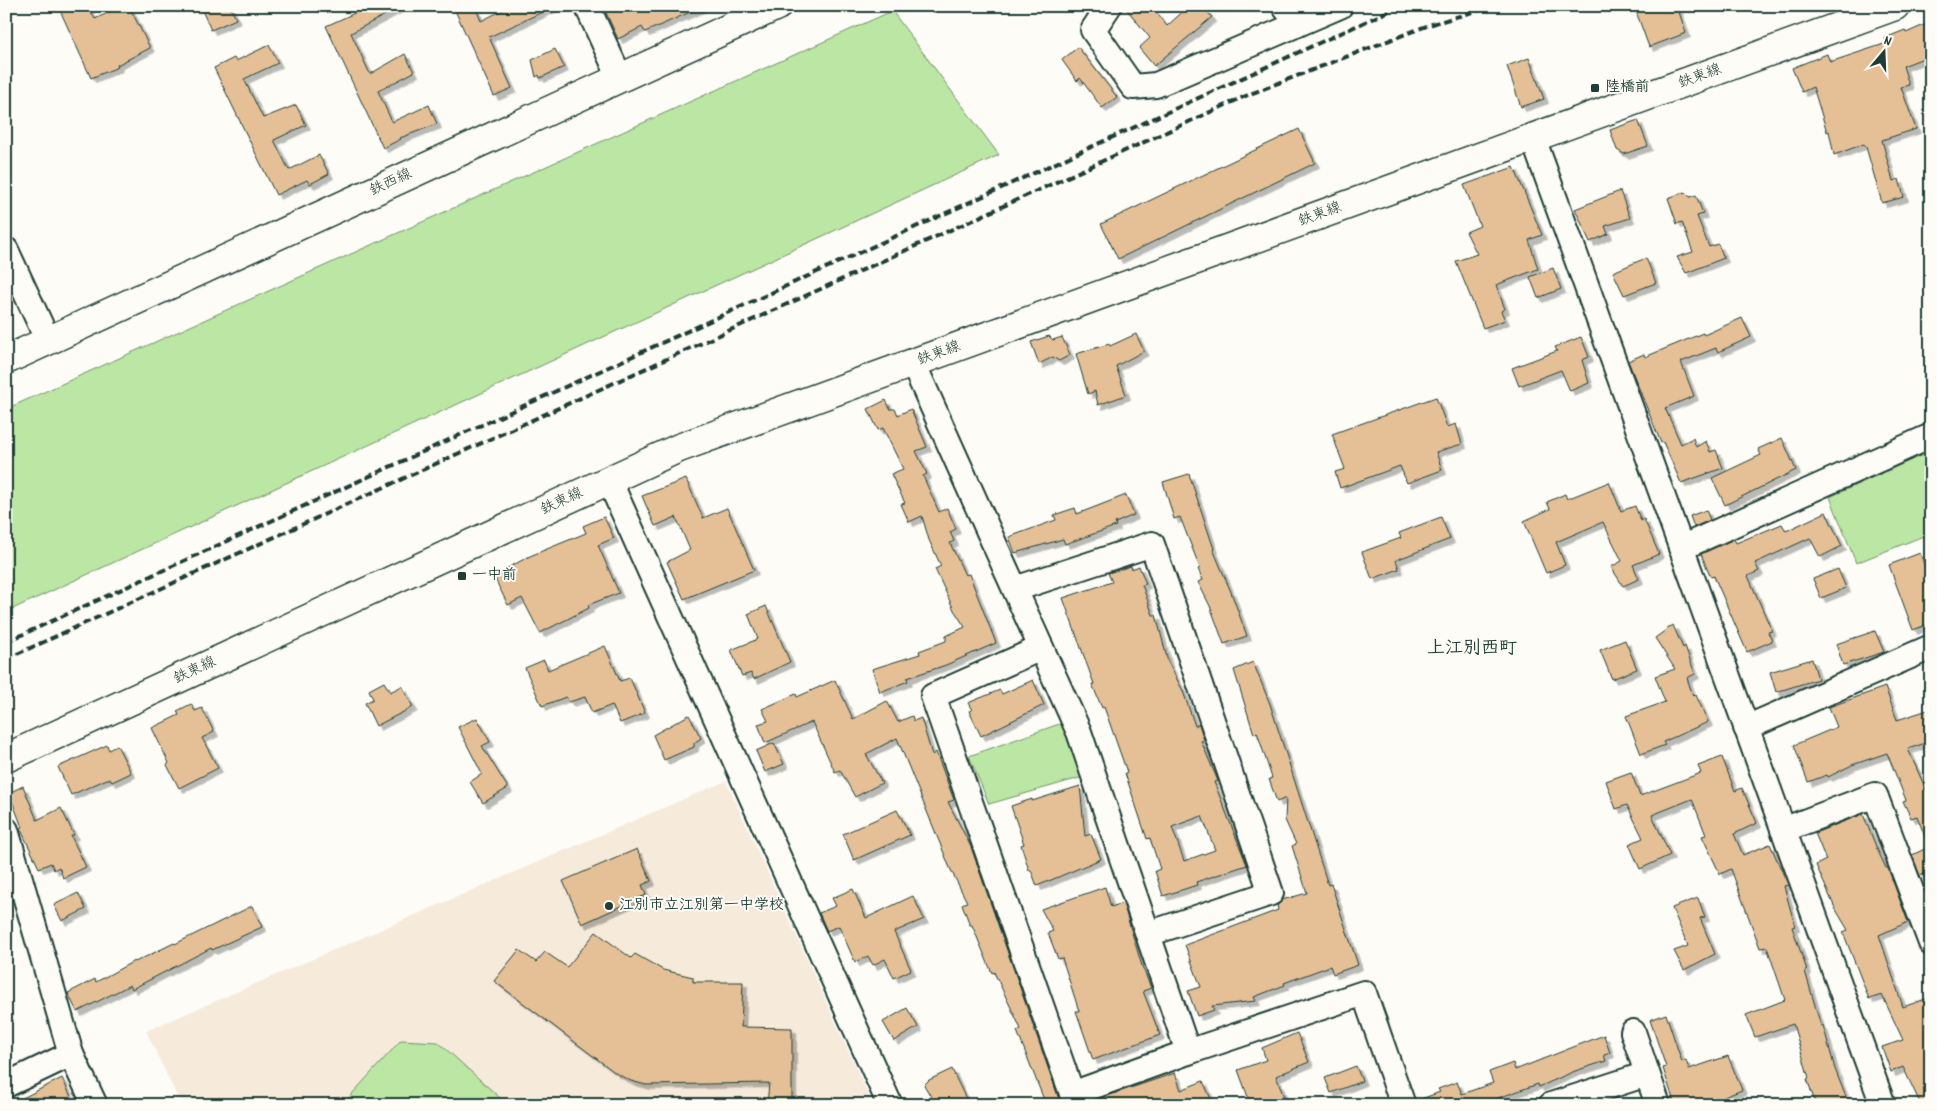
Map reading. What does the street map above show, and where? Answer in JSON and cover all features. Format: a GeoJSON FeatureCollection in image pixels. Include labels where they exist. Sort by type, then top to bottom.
{"type":"FeatureCollection","features":[{"type":"Feature","properties":{"kind":"street"},"geometry":{"type":"LineString","coordinates":[[587,6],[620,78]]}},
{"type":"Feature","properties":{"kind":"street","name":"鉄西線"},"geometry":{"type":"LineString","coordinates":[[6,360],[777,6]]}},
{"type":"Feature","properties":{"kind":"street"},"geometry":{"type":"LineString","coordinates":[[1109,6],[1093,30],[1133,87],[1156,85],[1291,15],[1340,6]]}},
{"type":"Feature","properties":{"kind":"street","name":"鉄東線"},"geometry":{"type":"LineString","coordinates":[[6,758],[679,448],[1895,6]]}},
{"type":"Feature","properties":{"kind":"street"},"geometry":{"type":"LineString","coordinates":[[1533,138],[1883,1105]]}},
{"type":"Feature","properties":{"kind":"street"},"geometry":{"type":"LineString","coordinates":[[6,250],[48,341]]}},
{"type":"Feature","properties":{"kind":"street"},"geometry":{"type":"LineString","coordinates":[[913,363],[1079,732],[1188,1052]]}},
{"type":"Feature","properties":{"kind":"street"},"geometry":{"type":"LineString","coordinates":[[1681,548],[1931,436]]}},
{"type":"Feature","properties":{"kind":"street"},"geometry":{"type":"LineString","coordinates":[[609,480],[890,1105]]}},
{"type":"Feature","properties":{"kind":"street"},"geometry":{"type":"LineString","coordinates":[[1015,589],[1152,544],[1271,893],[1148,934]]}},
{"type":"Feature","properties":{"kind":"street"},"geometry":{"type":"LineString","coordinates":[[1746,728],[1931,647]]}},
{"type":"Feature","properties":{"kind":"street"},"geometry":{"type":"LineString","coordinates":[[1041,648],[933,696],[1074,1100],[1188,1052],[1364,993],[1402,1105]]}},
{"type":"Feature","properties":{"kind":"street"},"geometry":{"type":"LineString","coordinates":[[1783,830],[1875,795],[1931,943]]}},
{"type":"Feature","properties":{"kind":"street"},"geometry":{"type":"LineString","coordinates":[[6,830],[71,1054],[95,1105]]}},
{"type":"Feature","properties":{"kind":"street"},"geometry":{"type":"LineString","coordinates":[[1633,1032],[1658,1105]]}},
{"type":"Feature","properties":{"kind":"street"},"geometry":{"type":"LineString","coordinates":[[6,1085],[71,1054]]}},
{"type":"Feature","properties":{"kind":"street"},"geometry":{"type":"LineString","coordinates":[[1551,1105],[1647,1074]]}},
{"type":"Feature","properties":{"kind":"shaded area","name":"江別市立江別第一中学校"},"geometry":{"type":"Polygon","coordinates":[[[726,781],[873,1105],[181,1105],[146,1031],[726,781]]]}},
{"type":"Feature","properties":{"kind":"green space"},"geometry":{"type":"Polygon","coordinates":[[[892,11],[999,155],[6,612],[6,409],[892,11]]]}},
{"type":"Feature","properties":{"kind":"green space"},"geometry":{"type":"Polygon","coordinates":[[[1931,451],[1931,533],[1856,563],[1830,497],[1931,451]]]}},
{"type":"Feature","properties":{"kind":"green space"},"geometry":{"type":"Polygon","coordinates":[[[1062,723],[1083,777],[989,804],[969,756],[1062,723]]]}},
{"type":"Feature","properties":{"kind":"green space"},"geometry":{"type":"Polygon","coordinates":[[[401,1040],[438,1042],[508,1105],[342,1105],[401,1040]]]}},
{"type":"Feature","properties":{"kind":"building"},"geometry":{"type":"Polygon","coordinates":[[[58,6],[88,6],[95,19],[122,6],[129,6],[150,48],[117,65],[118,67],[91,78],[58,6]]]}},
{"type":"Feature","properties":{"kind":"building"},"geometry":{"type":"Polygon","coordinates":[[[200,6],[230,6],[236,19],[211,30],[200,6]]]}},
{"type":"Feature","properties":{"kind":"building"},"geometry":{"type":"Polygon","coordinates":[[[370,6],[402,6],[351,33],[370,74],[405,54],[414,72],[378,91],[392,122],[429,105],[437,124],[400,138],[383,148],[326,26],[370,6]]]}},
{"type":"Feature","properties":{"kind":"building"},"geometry":{"type":"Polygon","coordinates":[[[453,6],[475,6],[481,21],[511,6],[555,6],[489,37],[512,88],[494,96],[453,6]]]}},
{"type":"Feature","properties":{"kind":"building"},"geometry":{"type":"Polygon","coordinates":[[[603,6],[704,6],[645,32],[642,27],[618,39],[603,6]]]}},
{"type":"Feature","properties":{"kind":"building"},"geometry":{"type":"Polygon","coordinates":[[[1124,6],[1151,6],[1167,26],[1189,6],[1202,6],[1212,17],[1154,66],[1139,48],[1150,38],[1124,6]]]}},
{"type":"Feature","properties":{"kind":"building"},"geometry":{"type":"Polygon","coordinates":[[[1634,6],[1677,6],[1686,33],[1649,47],[1634,6]]]}},
{"type":"Feature","properties":{"kind":"building"},"geometry":{"type":"Polygon","coordinates":[[[1931,22],[1931,55],[1903,66],[1909,85],[1901,87],[1916,129],[1882,140],[1893,181],[1899,179],[1904,197],[1882,203],[1864,144],[1834,155],[1829,131],[1827,132],[1813,87],[1802,92],[1792,68],[1827,54],[1830,62],[1887,43],[1885,38],[1905,30],[1906,33],[1931,22]]]}},
{"type":"Feature","properties":{"kind":"building"},"geometry":{"type":"Polygon","coordinates":[[[269,45],[278,63],[244,79],[263,118],[296,105],[306,125],[274,140],[289,170],[319,155],[329,174],[310,184],[307,180],[276,195],[214,68],[234,58],[236,61],[269,45]]]}},
{"type":"Feature","properties":{"kind":"building"},"geometry":{"type":"Polygon","coordinates":[[[1078,47],[1117,97],[1102,108],[1080,78],[1077,81],[1062,60],[1078,47]]]}},
{"type":"Feature","properties":{"kind":"building"},"geometry":{"type":"Polygon","coordinates":[[[555,49],[564,67],[540,78],[539,75],[536,77],[532,60],[555,49]]]}},
{"type":"Feature","properties":{"kind":"building"},"geometry":{"type":"Polygon","coordinates":[[[1529,58],[1544,99],[1521,107],[1507,66],[1529,58]]]}},
{"type":"Feature","properties":{"kind":"building"},"geometry":{"type":"Polygon","coordinates":[[[1638,120],[1648,146],[1624,154],[1617,150],[1610,130],[1638,120]]]}},
{"type":"Feature","properties":{"kind":"building"},"geometry":{"type":"Polygon","coordinates":[[[1299,129],[1315,163],[1118,259],[1101,224],[1299,129]]]}},
{"type":"Feature","properties":{"kind":"building"},"geometry":{"type":"Polygon","coordinates":[[[1514,167],[1542,235],[1529,240],[1538,269],[1496,285],[1505,309],[1501,311],[1505,320],[1483,328],[1456,261],[1477,254],[1466,232],[1480,226],[1464,185],[1514,167]]]}},
{"type":"Feature","properties":{"kind":"building"},"geometry":{"type":"Polygon","coordinates":[[[1620,191],[1630,218],[1605,226],[1608,234],[1590,242],[1575,209],[1620,191]]]}},
{"type":"Feature","properties":{"kind":"building"},"geometry":{"type":"Polygon","coordinates":[[[1685,192],[1690,197],[1696,195],[1703,214],[1697,216],[1709,247],[1718,244],[1724,258],[1686,273],[1677,257],[1693,252],[1682,222],[1677,224],[1668,198],[1685,192]]]}},
{"type":"Feature","properties":{"kind":"building"},"geometry":{"type":"Polygon","coordinates":[[[1646,258],[1656,283],[1624,295],[1613,272],[1646,258]]]}},
{"type":"Feature","properties":{"kind":"building"},"geometry":{"type":"Polygon","coordinates":[[[1553,268],[1561,289],[1538,298],[1530,277],[1553,268]]]}},
{"type":"Feature","properties":{"kind":"building"},"geometry":{"type":"Polygon","coordinates":[[[1742,318],[1751,337],[1718,352],[1716,348],[1681,362],[1694,396],[1665,408],[1681,444],[1693,438],[1696,447],[1706,441],[1710,452],[1716,450],[1723,468],[1681,483],[1663,442],[1661,443],[1628,361],[1644,354],[1645,357],[1703,333],[1704,335],[1742,318]]]}},
{"type":"Feature","properties":{"kind":"building"},"geometry":{"type":"Polygon","coordinates":[[[1136,334],[1144,351],[1116,366],[1126,395],[1098,405],[1095,391],[1088,394],[1076,354],[1109,344],[1110,346],[1136,334]]]}},
{"type":"Feature","properties":{"kind":"building"},"geometry":{"type":"Polygon","coordinates":[[[1049,336],[1053,340],[1062,337],[1070,355],[1059,361],[1053,357],[1039,364],[1031,342],[1049,336]]]}},
{"type":"Feature","properties":{"kind":"building"},"geometry":{"type":"Polygon","coordinates":[[[1581,337],[1589,357],[1582,360],[1589,383],[1570,391],[1561,370],[1519,386],[1512,368],[1557,351],[1555,347],[1581,337]]]}},
{"type":"Feature","properties":{"kind":"building"},"geometry":{"type":"Polygon","coordinates":[[[1436,397],[1447,427],[1456,424],[1462,444],[1436,452],[1442,470],[1407,483],[1400,466],[1340,488],[1335,472],[1345,469],[1332,434],[1436,397]]]}},
{"type":"Feature","properties":{"kind":"building"},"geometry":{"type":"Polygon","coordinates":[[[886,400],[890,409],[895,409],[898,415],[911,409],[927,447],[916,451],[927,474],[923,476],[939,512],[947,508],[956,529],[950,532],[954,541],[950,543],[965,575],[969,574],[996,643],[946,665],[907,678],[908,681],[880,692],[872,669],[920,654],[919,651],[946,641],[946,636],[965,627],[954,610],[935,569],[941,566],[929,540],[922,516],[909,522],[901,504],[905,503],[891,474],[903,469],[883,428],[878,430],[868,409],[886,400]]]}},
{"type":"Feature","properties":{"kind":"building"},"geometry":{"type":"Polygon","coordinates":[[[1782,438],[1796,470],[1725,505],[1712,478],[1761,455],[1758,449],[1782,438]]]}},
{"type":"Feature","properties":{"kind":"building"},"geometry":{"type":"Polygon","coordinates":[[[1189,474],[1213,549],[1247,636],[1224,644],[1210,606],[1198,582],[1203,580],[1198,569],[1200,568],[1180,517],[1174,519],[1163,482],[1189,474]]]}},
{"type":"Feature","properties":{"kind":"building"},"geometry":{"type":"Polygon","coordinates":[[[686,479],[703,518],[727,508],[754,570],[684,599],[667,562],[690,550],[676,517],[655,526],[642,496],[686,479]]]}},
{"type":"Feature","properties":{"kind":"building"},"geometry":{"type":"Polygon","coordinates":[[[1609,482],[1621,511],[1635,506],[1641,521],[1644,519],[1659,554],[1633,565],[1639,579],[1623,586],[1611,567],[1622,561],[1603,522],[1556,542],[1565,565],[1546,573],[1524,521],[1550,509],[1547,502],[1565,494],[1567,499],[1609,482]]]}},
{"type":"Feature","properties":{"kind":"building"},"geometry":{"type":"Polygon","coordinates":[[[1126,495],[1134,515],[1115,523],[1116,526],[1065,544],[1063,539],[1015,553],[1009,537],[1056,520],[1054,515],[1075,508],[1077,514],[1126,495]]]}},
{"type":"Feature","properties":{"kind":"building"},"geometry":{"type":"Polygon","coordinates":[[[1706,510],[1710,520],[1694,527],[1690,516],[1706,510]]]}},
{"type":"Feature","properties":{"kind":"building"},"geometry":{"type":"Polygon","coordinates":[[[1826,512],[1842,546],[1820,557],[1810,538],[1755,563],[1759,571],[1748,576],[1772,631],[1768,632],[1772,641],[1747,652],[1714,576],[1711,577],[1701,554],[1734,539],[1736,543],[1782,524],[1786,531],[1826,512]]]}},
{"type":"Feature","properties":{"kind":"building"},"geometry":{"type":"Polygon","coordinates":[[[604,517],[614,538],[598,545],[619,593],[588,605],[589,608],[540,633],[522,598],[508,605],[495,579],[504,574],[504,570],[530,556],[586,533],[583,526],[604,517]]]}},
{"type":"Feature","properties":{"kind":"building"},"geometry":{"type":"Polygon","coordinates":[[[1441,517],[1450,539],[1396,560],[1399,569],[1372,579],[1362,552],[1401,538],[1399,533],[1441,517]]]}},
{"type":"Feature","properties":{"kind":"building"},"geometry":{"type":"Polygon","coordinates":[[[1920,553],[1931,583],[1931,623],[1913,630],[1889,565],[1920,553]]]}},
{"type":"Feature","properties":{"kind":"building"},"geometry":{"type":"Polygon","coordinates":[[[1131,566],[1132,569],[1139,566],[1146,584],[1142,585],[1153,615],[1156,615],[1168,662],[1183,691],[1195,726],[1199,724],[1204,740],[1201,741],[1218,781],[1214,782],[1247,865],[1196,882],[1197,885],[1163,896],[1155,871],[1160,869],[1150,838],[1147,839],[1125,773],[1127,772],[1104,707],[1102,708],[1092,684],[1094,684],[1063,598],[1112,582],[1108,573],[1131,566]],[[1202,816],[1172,827],[1184,861],[1215,850],[1202,816]]]}},
{"type":"Feature","properties":{"kind":"building"},"geometry":{"type":"Polygon","coordinates":[[[1838,569],[1846,588],[1821,598],[1813,579],[1838,569]]]}},
{"type":"Feature","properties":{"kind":"building"},"geometry":{"type":"Polygon","coordinates":[[[766,606],[790,662],[754,679],[751,673],[742,676],[731,650],[758,639],[748,614],[766,606]]]}},
{"type":"Feature","properties":{"kind":"building"},"geometry":{"type":"Polygon","coordinates":[[[1673,625],[1683,648],[1685,646],[1695,674],[1687,678],[1693,696],[1696,695],[1708,722],[1663,742],[1665,745],[1641,754],[1626,716],[1665,702],[1655,676],[1675,669],[1655,638],[1673,625]]]}},
{"type":"Feature","properties":{"kind":"building"},"geometry":{"type":"Polygon","coordinates":[[[1875,631],[1884,652],[1843,665],[1836,644],[1875,631]]]}},
{"type":"Feature","properties":{"kind":"building"},"geometry":{"type":"Polygon","coordinates":[[[1625,640],[1637,669],[1612,679],[1600,650],[1625,640]]]}},
{"type":"Feature","properties":{"kind":"building"},"geometry":{"type":"Polygon","coordinates":[[[605,646],[620,681],[630,678],[645,713],[620,723],[612,705],[592,713],[585,697],[569,702],[566,697],[542,706],[525,668],[544,660],[548,670],[605,646]]]}},
{"type":"Feature","properties":{"kind":"building"},"geometry":{"type":"Polygon","coordinates":[[[1812,659],[1818,679],[1776,692],[1770,672],[1812,659]]]}},
{"type":"Feature","properties":{"kind":"building"},"geometry":{"type":"Polygon","coordinates":[[[1253,662],[1270,704],[1328,885],[1331,884],[1358,965],[1333,974],[1330,966],[1284,983],[1285,985],[1254,997],[1256,1001],[1212,1006],[1214,1010],[1197,1016],[1188,991],[1201,987],[1185,945],[1278,910],[1277,905],[1282,900],[1307,893],[1292,846],[1296,844],[1285,820],[1286,798],[1277,802],[1269,779],[1272,778],[1257,732],[1254,734],[1234,670],[1253,662]]]}},
{"type":"Feature","properties":{"kind":"building"},"geometry":{"type":"Polygon","coordinates":[[[835,680],[853,719],[887,701],[898,722],[912,716],[914,721],[921,718],[932,755],[936,752],[954,800],[948,802],[971,847],[1061,1105],[1046,1105],[1017,1031],[1021,1029],[994,972],[992,973],[972,925],[970,925],[962,904],[967,902],[950,868],[897,738],[866,754],[882,783],[855,797],[840,770],[835,772],[812,722],[765,743],[758,724],[768,721],[762,709],[796,694],[797,697],[835,680]]]}},
{"type":"Feature","properties":{"kind":"building"},"geometry":{"type":"Polygon","coordinates":[[[1033,680],[1044,705],[981,736],[969,711],[972,710],[968,703],[1000,690],[1002,694],[1033,680]]]}},
{"type":"Feature","properties":{"kind":"building"},"geometry":{"type":"Polygon","coordinates":[[[384,682],[390,692],[402,686],[413,707],[376,726],[365,703],[373,699],[369,690],[384,682]]]}},
{"type":"Feature","properties":{"kind":"building"},"geometry":{"type":"Polygon","coordinates":[[[1885,687],[1897,720],[1931,709],[1931,741],[1908,749],[1931,801],[1931,871],[1920,876],[1912,855],[1929,847],[1917,816],[1911,818],[1903,801],[1906,800],[1887,753],[1852,765],[1828,777],[1827,775],[1808,782],[1794,745],[1837,727],[1829,707],[1885,687]]]}},
{"type":"Feature","properties":{"kind":"building"},"geometry":{"type":"Polygon","coordinates":[[[191,704],[195,711],[202,708],[214,732],[202,738],[218,768],[179,788],[167,765],[169,763],[152,728],[179,715],[177,711],[191,704]]]}},
{"type":"Feature","properties":{"kind":"building"},"geometry":{"type":"Polygon","coordinates":[[[689,715],[701,738],[694,743],[694,747],[664,760],[653,735],[689,715]]]}},
{"type":"Feature","properties":{"kind":"building"},"geometry":{"type":"Polygon","coordinates":[[[477,718],[490,742],[482,746],[508,788],[483,803],[470,782],[482,774],[458,727],[477,718]]]}},
{"type":"Feature","properties":{"kind":"building"},"geometry":{"type":"Polygon","coordinates":[[[774,743],[784,764],[765,772],[756,751],[774,743]]]}},
{"type":"Feature","properties":{"kind":"building"},"geometry":{"type":"Polygon","coordinates":[[[107,745],[109,750],[117,745],[131,773],[112,782],[110,779],[107,779],[71,795],[58,767],[107,745]]]}},
{"type":"Feature","properties":{"kind":"building"},"geometry":{"type":"Polygon","coordinates":[[[1722,757],[1735,791],[1742,788],[1757,823],[1734,834],[1743,855],[1770,844],[1788,885],[1784,886],[1795,926],[1792,927],[1807,970],[1805,971],[1821,1026],[1823,1025],[1835,1069],[1849,1105],[1816,1105],[1807,1079],[1809,1078],[1793,1024],[1755,1037],[1746,1015],[1785,1000],[1767,947],[1760,948],[1731,869],[1720,874],[1702,836],[1706,835],[1692,799],[1652,815],[1670,855],[1640,869],[1629,844],[1643,838],[1627,805],[1616,809],[1606,781],[1631,772],[1640,796],[1701,773],[1698,766],[1722,757]]]}},
{"type":"Feature","properties":{"kind":"building"},"geometry":{"type":"Polygon","coordinates":[[[23,786],[37,820],[61,808],[74,835],[71,836],[86,867],[63,878],[59,867],[54,870],[51,863],[39,868],[20,828],[22,827],[9,793],[23,786]]]}},
{"type":"Feature","properties":{"kind":"building"},"geometry":{"type":"Polygon","coordinates":[[[1080,786],[1085,836],[1091,834],[1101,859],[1037,886],[1031,870],[1029,870],[1021,845],[1024,844],[1011,806],[1080,786]]]}},
{"type":"Feature","properties":{"kind":"building"},"geometry":{"type":"Polygon","coordinates":[[[897,810],[910,835],[854,860],[843,834],[897,810]]]}},
{"type":"Feature","properties":{"kind":"building"},"geometry":{"type":"Polygon","coordinates":[[[1863,814],[1877,849],[1886,868],[1888,868],[1908,922],[1879,935],[1903,1007],[1931,997],[1931,1105],[1921,1105],[1903,1067],[1891,1072],[1882,1047],[1903,1040],[1882,995],[1869,999],[1843,932],[1848,930],[1835,908],[1816,865],[1826,860],[1815,833],[1863,814]]]}},
{"type":"Feature","properties":{"kind":"building"},"geometry":{"type":"Polygon","coordinates":[[[637,849],[651,881],[642,885],[646,895],[582,924],[563,881],[637,849]]]}},
{"type":"Feature","properties":{"kind":"building"},"geometry":{"type":"Polygon","coordinates":[[[1105,887],[1111,907],[1123,903],[1142,966],[1151,988],[1143,991],[1160,1035],[1093,1060],[1076,1011],[1079,1011],[1062,958],[1058,959],[1048,933],[1053,931],[1041,909],[1105,887]]]}},
{"type":"Feature","properties":{"kind":"building"},"geometry":{"type":"Polygon","coordinates":[[[853,889],[866,918],[913,896],[924,919],[894,932],[911,970],[894,978],[885,959],[873,965],[868,956],[855,962],[839,926],[827,931],[819,913],[836,906],[832,898],[853,889]]]}},
{"type":"Feature","properties":{"kind":"building"},"geometry":{"type":"Polygon","coordinates":[[[78,893],[86,909],[62,921],[54,905],[78,893]]]}},
{"type":"Feature","properties":{"kind":"building"},"geometry":{"type":"Polygon","coordinates":[[[1698,898],[1705,917],[1700,918],[1715,954],[1684,970],[1674,951],[1688,946],[1672,908],[1698,898]]]}},
{"type":"Feature","properties":{"kind":"building"},"geometry":{"type":"Polygon","coordinates":[[[252,906],[262,927],[212,950],[211,948],[132,989],[130,985],[77,1012],[68,993],[95,979],[96,982],[134,961],[175,944],[252,906]]]}},
{"type":"Feature","properties":{"kind":"building"},"geometry":{"type":"Polygon","coordinates":[[[596,932],[631,958],[635,954],[663,970],[693,977],[693,982],[743,982],[741,1027],[792,1028],[792,1105],[767,1105],[769,1083],[646,1085],[631,1081],[617,1074],[494,981],[519,950],[536,962],[545,952],[567,967],[596,932]]]}},
{"type":"Feature","properties":{"kind":"building"},"geometry":{"type":"Polygon","coordinates":[[[907,1008],[918,1027],[894,1041],[883,1022],[907,1008]]]}},
{"type":"Feature","properties":{"kind":"building"},"geometry":{"type":"Polygon","coordinates":[[[1666,1014],[1682,1062],[1686,1060],[1689,1069],[1728,1056],[1742,1090],[1719,1099],[1718,1097],[1694,1105],[1675,1105],[1663,1068],[1666,1067],[1650,1020],[1666,1014]]]}},
{"type":"Feature","properties":{"kind":"building"},"geometry":{"type":"Polygon","coordinates":[[[1297,1033],[1309,1062],[1276,1076],[1287,1105],[1251,1105],[1238,1070],[1266,1060],[1262,1048],[1297,1033]]]}},
{"type":"Feature","properties":{"kind":"building"},"geometry":{"type":"Polygon","coordinates":[[[1604,1035],[1610,1053],[1604,1055],[1606,1061],[1575,1071],[1539,1087],[1538,1084],[1478,1105],[1416,1105],[1416,1101],[1440,1092],[1438,1089],[1457,1082],[1462,1094],[1493,1083],[1489,1072],[1513,1063],[1515,1070],[1604,1035]]]}},
{"type":"Feature","properties":{"kind":"building"},"geometry":{"type":"Polygon","coordinates":[[[1356,1066],[1362,1081],[1331,1093],[1325,1078],[1356,1066]]]}},
{"type":"Feature","properties":{"kind":"building"},"geometry":{"type":"Polygon","coordinates":[[[952,1069],[969,1105],[936,1105],[924,1085],[929,1080],[952,1069]]]}},
{"type":"Feature","properties":{"kind":"building"},"geometry":{"type":"Polygon","coordinates":[[[1175,1073],[1181,1090],[1203,1081],[1211,1099],[1197,1105],[1089,1105],[1089,1102],[1175,1073]]]}},
{"type":"Feature","properties":{"kind":"building"},"geometry":{"type":"Polygon","coordinates":[[[62,1078],[75,1105],[9,1105],[62,1078]]]}},
{"type":"Feature","properties":{"kind":"railway"},"geometry":{"type":"LineString","coordinates":[[6,642],[1400,6]]}},
{"type":"Feature","properties":{"kind":"railway"},"geometry":{"type":"LineString","coordinates":[[6,659],[1250,94],[1429,25],[1493,6]]}},
{"type":"Feature","properties":{"kind":"place","name":"陸橋前"},"geometry":{"type":"Point","coordinates":[1595,88]}},
{"type":"Feature","properties":{"kind":"place","name":"一中前"},"geometry":{"type":"Point","coordinates":[462,576]}},
{"type":"Feature","properties":{"kind":"place","name":"江別市立江別第一中学校"},"geometry":{"type":"Point","coordinates":[609,906]}},
{"type":"Feature","properties":{"kind":"district","name":"上江別西町"},"geometry":{"type":"Point","coordinates":[1472,649]}}]}
